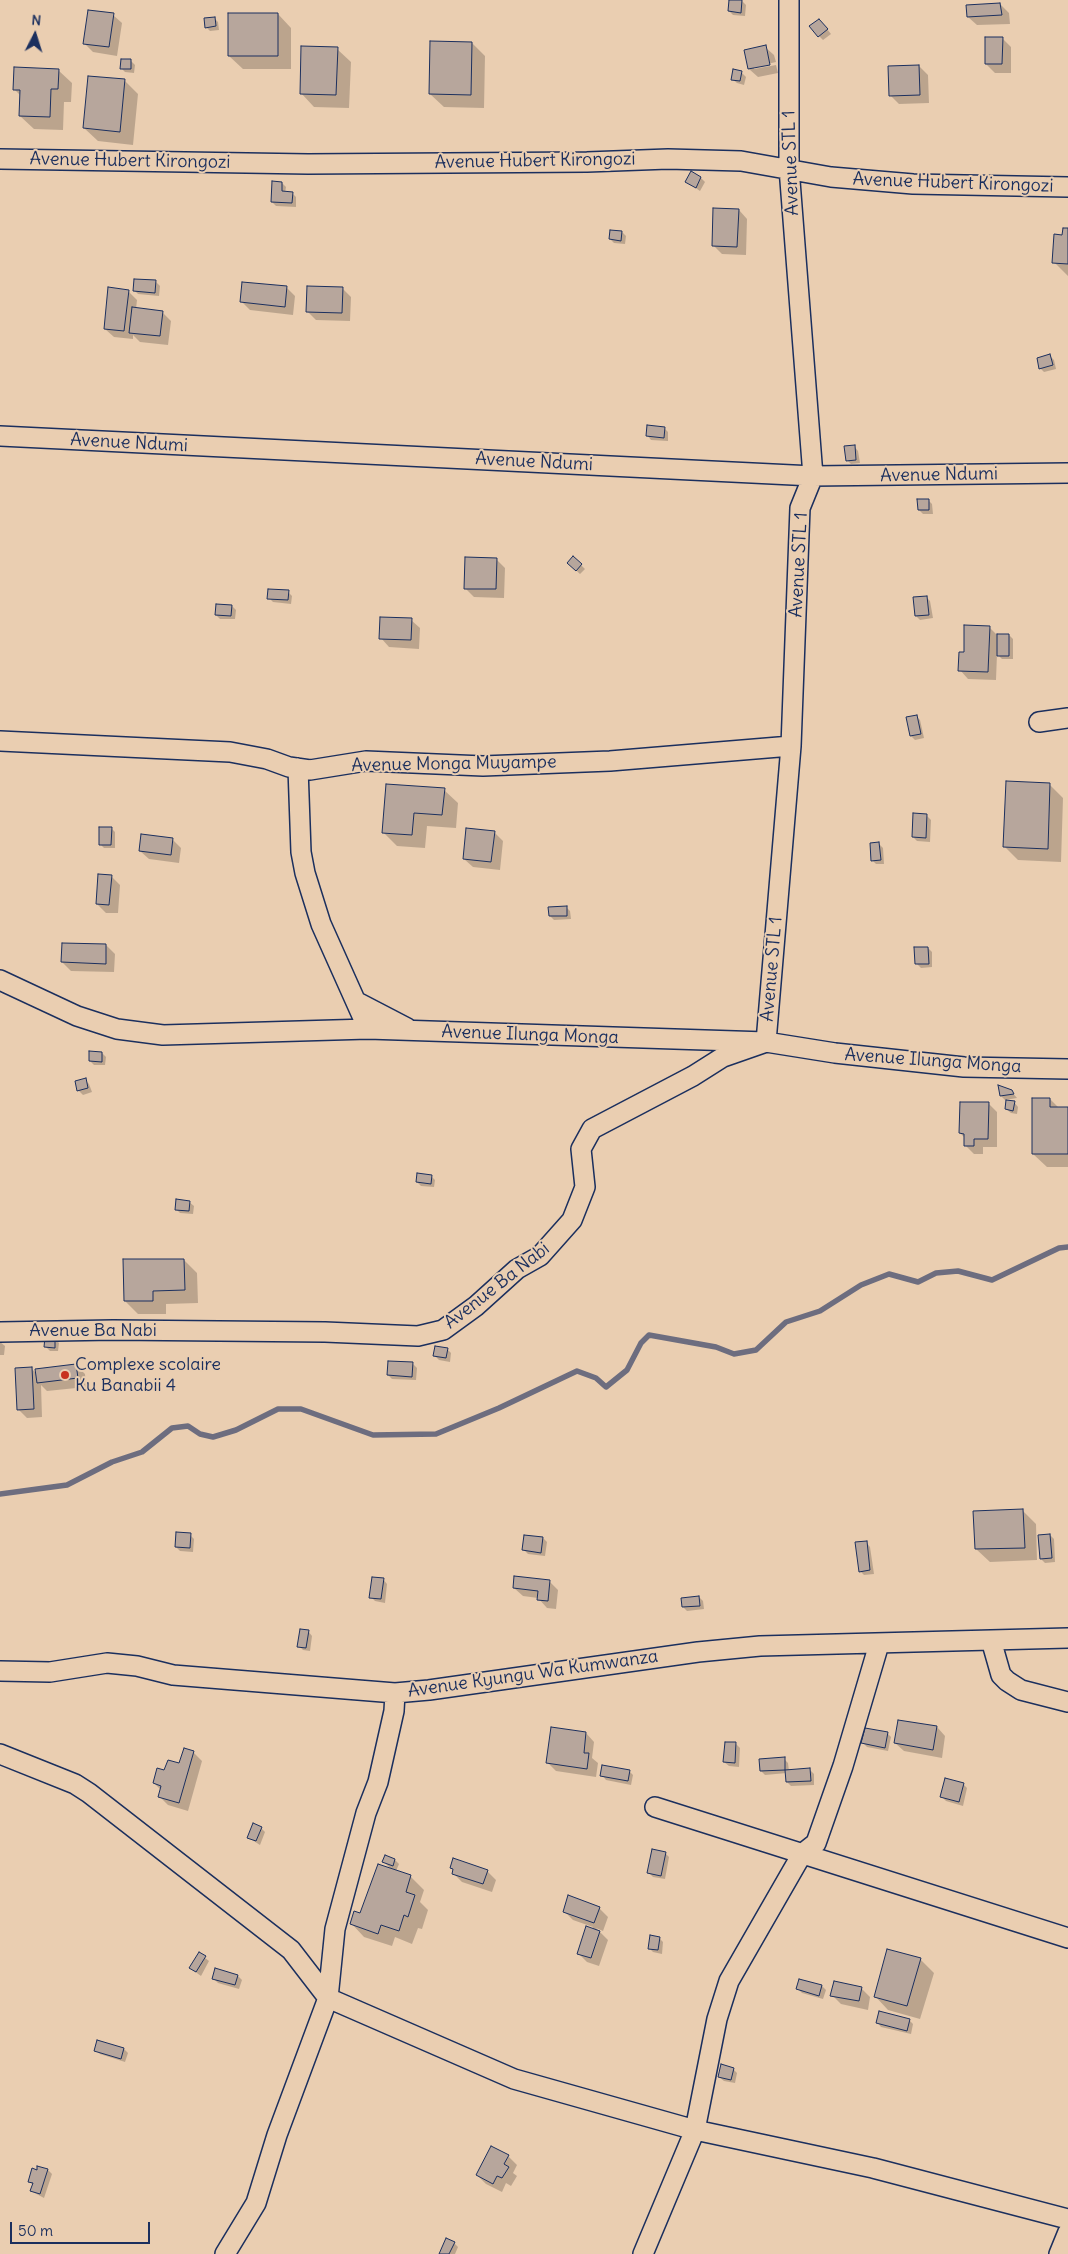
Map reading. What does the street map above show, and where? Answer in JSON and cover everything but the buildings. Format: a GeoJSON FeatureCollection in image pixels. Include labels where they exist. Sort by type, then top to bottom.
{"type":"FeatureCollection","features":[{"type":"Feature","properties":{"kind":"street","name":"Avenue STL 1"},"geometry":{"type":"LineString","coordinates":[[766,1042],[791,746],[800,508],[813,476],[789,168],[789,0]]}},
{"type":"Feature","properties":{"kind":"street","name":"Avenue Hubert Kirongozi"},"geometry":{"type":"LineString","coordinates":[[0,159],[308,164],[587,162],[668,159],[741,161],[789,168],[831,177],[913,184],[1068,188]]}},
{"type":"Feature","properties":{"kind":"street","name":"Avenue Ndumi"},"geometry":{"type":"LineString","coordinates":[[0,436],[813,476],[1068,473]]}},
{"type":"Feature","properties":{"kind":"street"},"geometry":{"type":"LineString","coordinates":[[1039,722],[1068,718]]}},
{"type":"Feature","properties":{"kind":"street","name":"Avenue Monga Muyampe"},"geometry":{"type":"LineString","coordinates":[[0,741],[230,752],[310,770],[366,761],[483,766],[610,761],[791,746]]}},
{"type":"Feature","properties":{"kind":"street"},"geometry":{"type":"LineString","coordinates":[[298,768],[301,852],[305,873],[321,924],[368,1029]]}},
{"type":"Feature","properties":{"kind":"street","name":"Avenue Ilunga Monga"},"geometry":{"type":"LineString","coordinates":[[0,980],[77,1016],[117,1029],[163,1036],[368,1029],[766,1042],[835,1053],[964,1067],[1068,1069]]}},
{"type":"Feature","properties":{"kind":"street"},"geometry":{"type":"LineString","coordinates":[[357,1002],[412,1031]]}},
{"type":"Feature","properties":{"kind":"street","name":"Avenue Ba Nabi"},"geometry":{"type":"LineString","coordinates":[[0,1332],[113,1330],[326,1332],[418,1336],[443,1330],[476,1306],[517,1269],[540,1256],[572,1220],[585,1187],[580,1149],[592,1129],[693,1076],[723,1057],[766,1042]]}},
{"type":"Feature","properties":{"kind":"street","name":"Avenue Kyungu Wa Kumwanza"},"geometry":{"type":"LineString","coordinates":[[0,1671],[50,1672],[107,1663],[137,1666],[173,1675],[395,1692],[428,1690],[698,1652],[760,1646],[1068,1638]]}},
{"type":"Feature","properties":{"kind":"street"},"geometry":{"type":"LineString","coordinates":[[991,1640],[1001,1675],[1007,1681],[1021,1690],[1068,1702]]}},
{"type":"Feature","properties":{"kind":"street"},"geometry":{"type":"LineString","coordinates":[[643,2254],[695,2130],[717,2019],[729,1981],[802,1854],[816,1843],[843,1766],[879,1644]]}},
{"type":"Feature","properties":{"kind":"street"},"geometry":{"type":"LineString","coordinates":[[225,2254],[256,2203],[277,2135],[328,1998],[335,1929],[366,1813],[378,1782],[394,1710],[395,1692]]}},
{"type":"Feature","properties":{"kind":"street"},"geometry":{"type":"LineString","coordinates":[[0,1754],[75,1784],[89,1793],[291,1950],[328,1998],[514,2079],[695,2130],[873,2168],[1068,2219]]}},
{"type":"Feature","properties":{"kind":"street"},"geometry":{"type":"LineString","coordinates":[[655,1808],[1068,1938]]}},
{"type":"Feature","properties":{"kind":"street"},"geometry":{"type":"LineString","coordinates":[[1059,2254],[1068,2232]]}},
{"type":"Feature","properties":{"kind":"waterway"},"geometry":{"type":"LineString","coordinates":[[0,1494],[67,1485],[112,1462],[142,1452],[172,1428],[188,1426],[200,1434],[213,1437],[236,1430],[278,1409],[301,1409],[373,1435],[436,1434],[499,1408],[577,1371],[596,1378],[606,1387],[627,1370],[641,1343],[649,1335],[716,1347],[734,1354],[756,1350],[786,1322],[820,1311],[861,1285],[889,1274],[918,1282],[936,1273],[958,1271],[992,1280],[1059,1248],[1068,1247]]}},
{"type":"Feature","properties":{"kind":"place","name":"Complexe scolaire Ku Banabii 4"},"geometry":{"type":"Point","coordinates":[65,1375]}}]}
